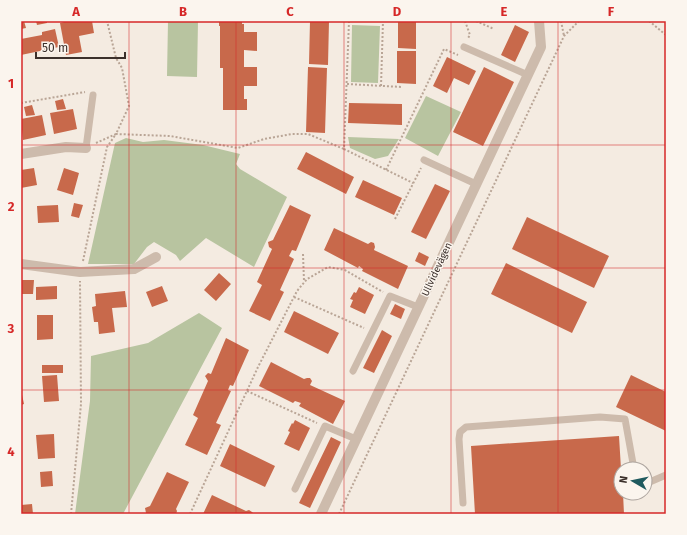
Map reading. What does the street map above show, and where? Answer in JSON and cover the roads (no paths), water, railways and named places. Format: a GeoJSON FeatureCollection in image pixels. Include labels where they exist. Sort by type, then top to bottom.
{"type":"FeatureCollection","features":[{"type":"Feature","properties":{"kind":"street","name":"Ullvidevägen"},"geometry":{"type":"LineString","coordinates":[[321,514],[541,47],[539,21]]}},
{"type":"Feature","properties":{"kind":"street"},"geometry":{"type":"LineString","coordinates":[[21,154],[66,146],[86,148]]}},
{"type":"Feature","properties":{"kind":"street"},"geometry":{"type":"LineString","coordinates":[[21,264],[80,272],[134,269],[156,257]]}},
{"type":"Feature","properties":{"kind":"lane"},"geometry":{"type":"LineString","coordinates":[[464,47],[528,75]]}},
{"type":"Feature","properties":{"kind":"lane"},"geometry":{"type":"LineString","coordinates":[[86,148],[93,96]]}},
{"type":"Feature","properties":{"kind":"lane"},"geometry":{"type":"LineString","coordinates":[[424,160],[476,184]]}},
{"type":"Feature","properties":{"kind":"lane"},"geometry":{"type":"LineString","coordinates":[[352,371],[390,296],[418,307]]}},
{"type":"Feature","properties":{"kind":"lane"},"geometry":{"type":"LineString","coordinates":[[463,502],[459,439],[460,432],[466,427],[600,416],[625,419],[633,461]]}},
{"type":"Feature","properties":{"kind":"lane"},"geometry":{"type":"LineString","coordinates":[[295,489],[325,426],[356,439]]}},
{"type":"Feature","properties":{"kind":"lane"},"geometry":{"type":"LineString","coordinates":[[653,481],[666,475]]}}]}
